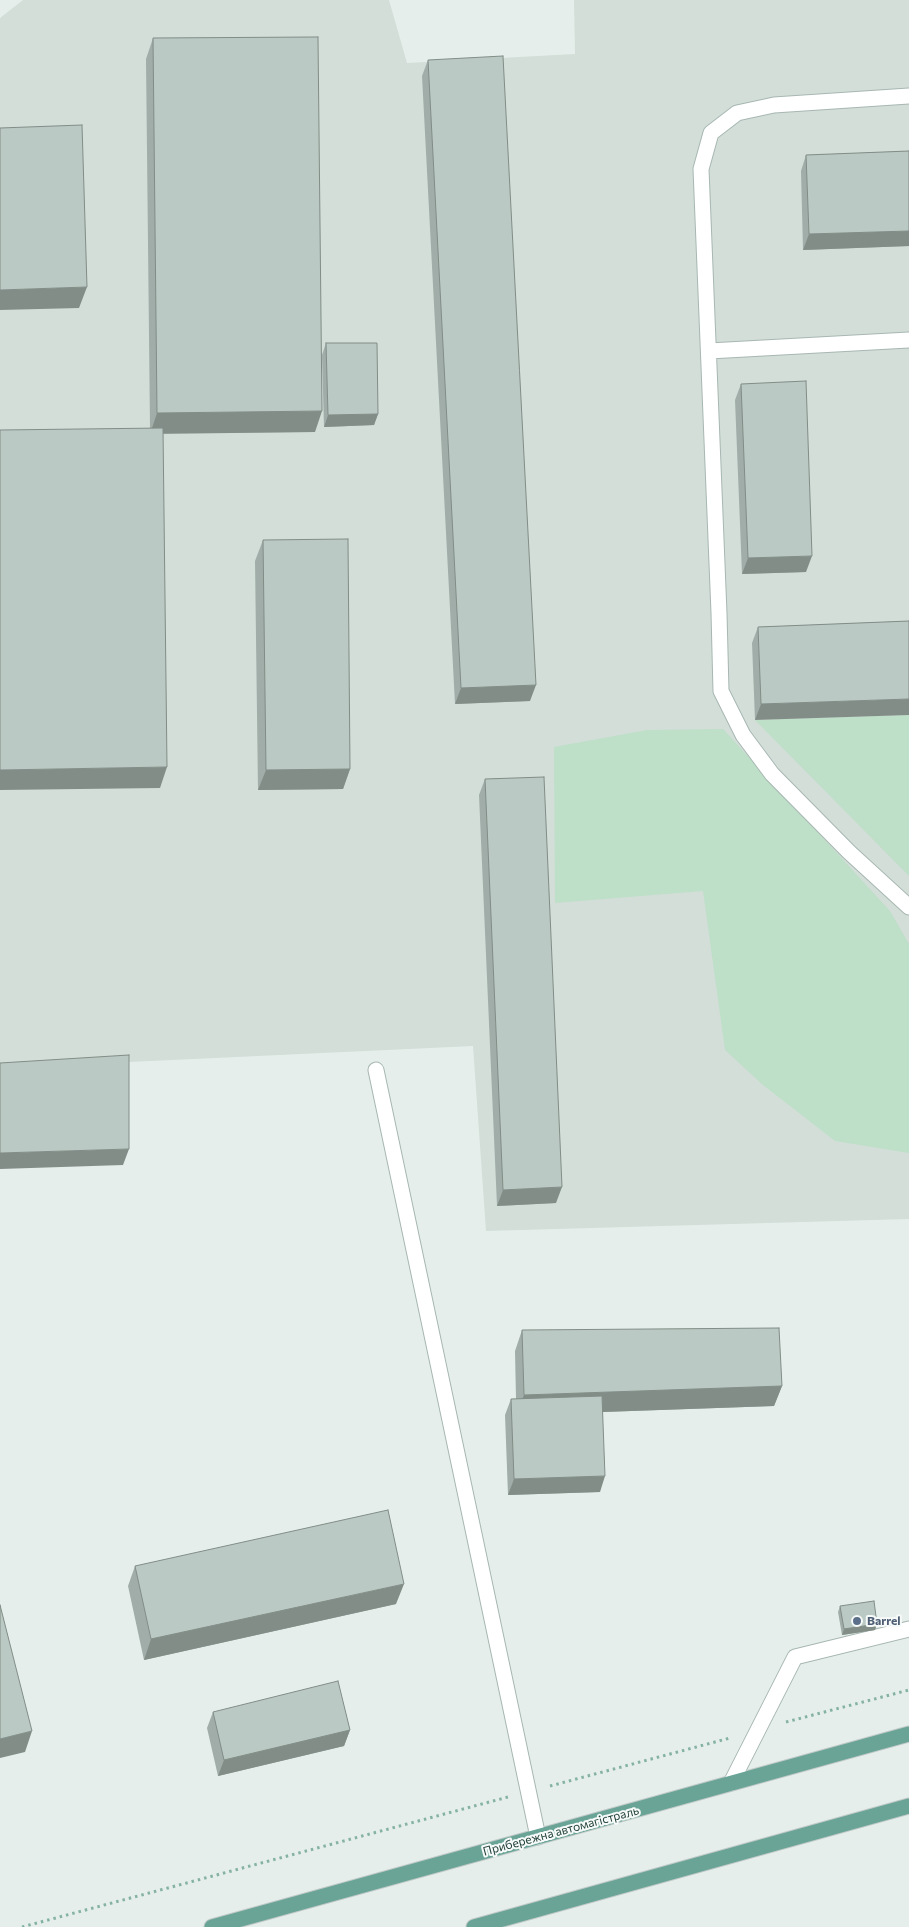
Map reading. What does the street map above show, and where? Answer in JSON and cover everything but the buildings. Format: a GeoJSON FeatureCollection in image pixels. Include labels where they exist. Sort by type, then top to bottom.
{"type":"FeatureCollection","features":[{"type":"Feature","properties":{"kind":"main road","name":"Прибережна автомагістраль"},"geometry":{"type":"LineString","coordinates":[[212,1927],[909,1734]]}},
{"type":"Feature","properties":{"kind":"main road"},"geometry":{"type":"LineString","coordinates":[[474,1927],[909,1806]]}},
{"type":"Feature","properties":{"kind":"lane"},"geometry":{"type":"LineString","coordinates":[[909,96],[774,105],[737,113],[711,133],[701,168],[721,691],[743,735],[772,774],[849,852],[909,907]]}},
{"type":"Feature","properties":{"kind":"lane"},"geometry":{"type":"LineString","coordinates":[[709,351],[909,340]]}},
{"type":"Feature","properties":{"kind":"lane"},"geometry":{"type":"LineString","coordinates":[[376,1070],[538,1837]]}},
{"type":"Feature","properties":{"kind":"lane"},"geometry":{"type":"LineString","coordinates":[[731,1783],[795,1657],[909,1629]]}},
{"type":"Feature","properties":{"kind":"path"},"geometry":{"type":"LineString","coordinates":[[22,1927],[909,1690]]}},
{"type":"Feature","properties":{"kind":"shaded area"},"geometry":{"type":"Polygon","coordinates":[[[23,0],[389,0],[407,63],[575,54],[574,0],[909,0],[909,1219],[486,1231],[473,1046],[0,1068],[0,18],[23,0]]]}},
{"type":"Feature","properties":{"kind":"green space"},"geometry":{"type":"Polygon","coordinates":[[[909,715],[909,876],[755,720],[909,715]]]}},
{"type":"Feature","properties":{"kind":"green space"},"geometry":{"type":"Polygon","coordinates":[[[723,729],[890,911],[909,944],[909,1153],[835,1141],[763,1085],[725,1050],[703,891],[555,903],[554,747],[647,730],[723,729]]]}},
{"type":"Feature","properties":{"kind":"place","name":"Barrel"},"geometry":{"type":"Point","coordinates":[857,1621]}}]}
